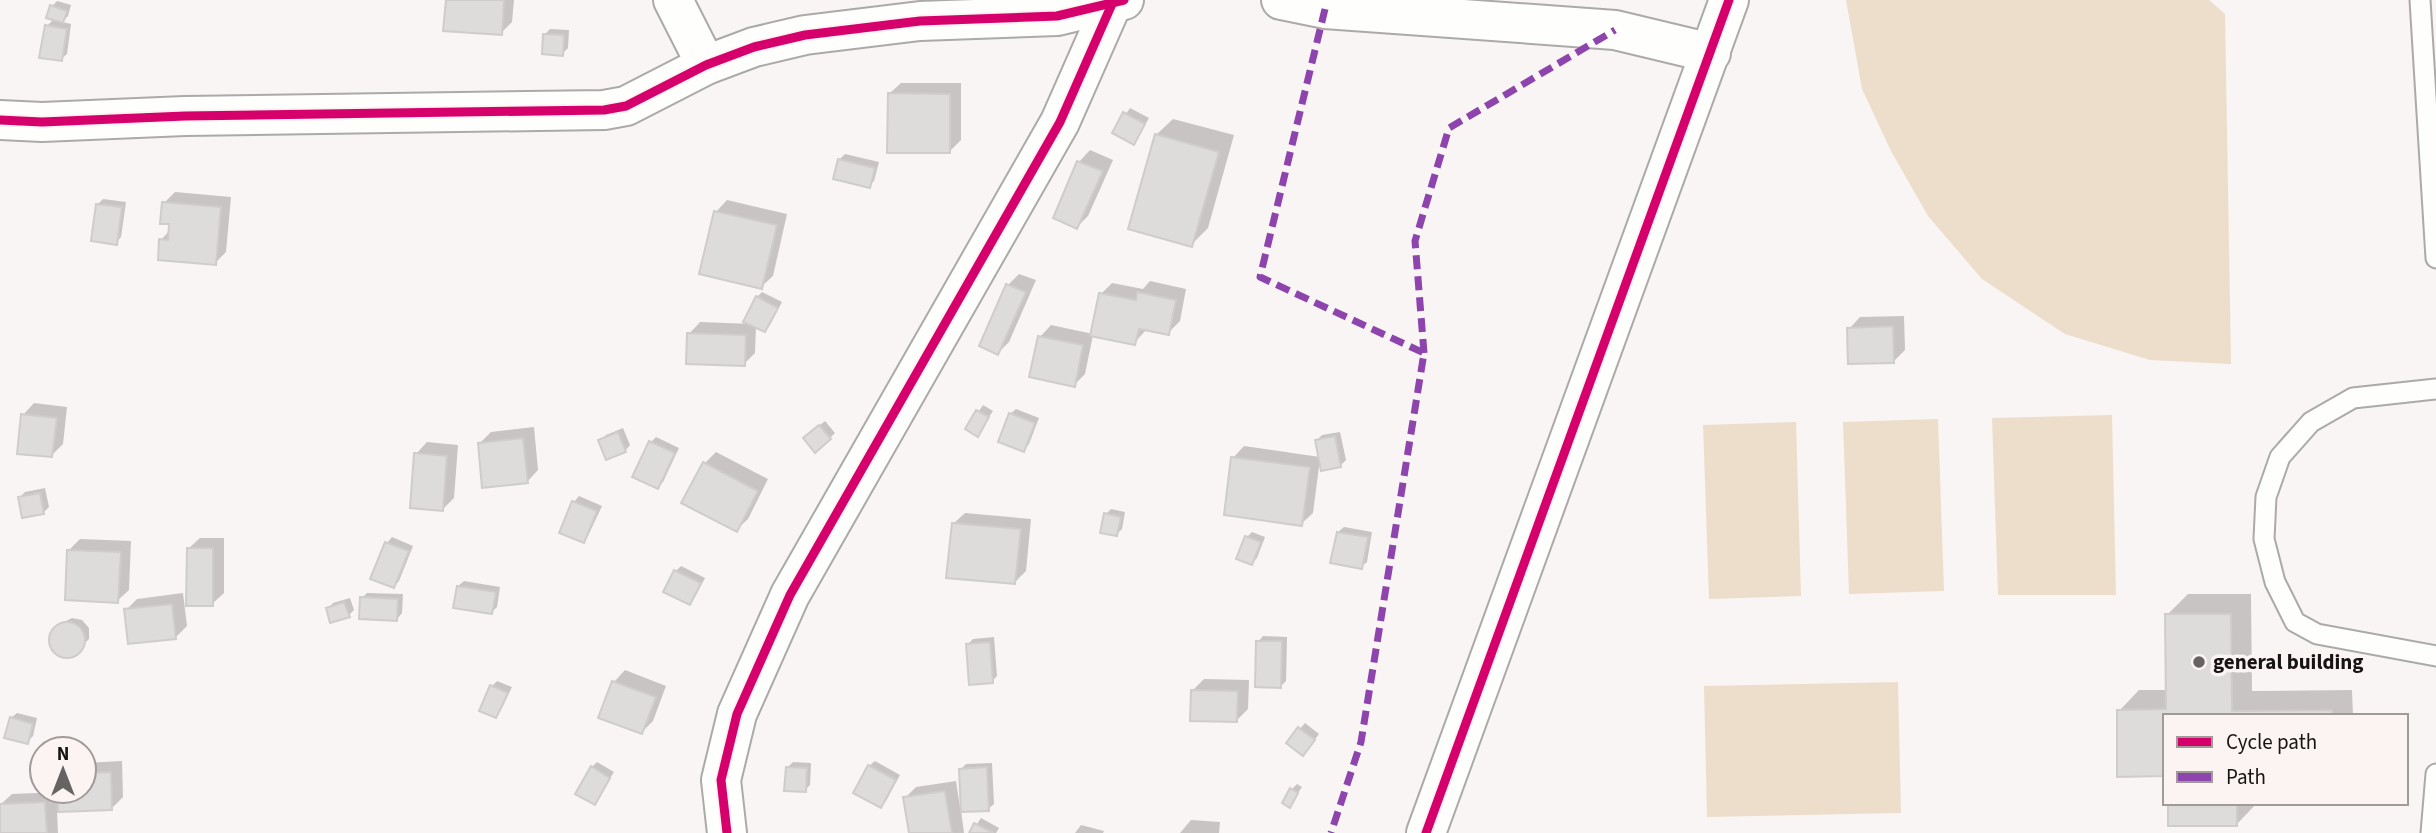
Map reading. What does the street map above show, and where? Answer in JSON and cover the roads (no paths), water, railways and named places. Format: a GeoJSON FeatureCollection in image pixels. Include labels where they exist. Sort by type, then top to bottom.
{"type":"FeatureCollection","features":[{"type":"Feature","properties":{"kind":"street"},"geometry":{"type":"LineString","coordinates":[[673,0],[706,65]]}},
{"type":"Feature","properties":{"kind":"street"},"geometry":{"type":"LineString","coordinates":[[1281,0],[1328,5],[1613,15],[1711,53]]}},
{"type":"Feature","properties":{"kind":"street"},"geometry":{"type":"LineString","coordinates":[[1426,833],[1729,0]]}},
{"type":"Feature","properties":{"kind":"street"},"geometry":{"type":"LineString","coordinates":[[0,120],[42,122],[185,116],[604,110],[626,106],[706,65],[754,47],[805,35],[920,21],[1057,16],[1118,2]]}},
{"type":"Feature","properties":{"kind":"street"},"geometry":{"type":"LineString","coordinates":[[727,833],[721,780],[737,714],[790,595],[1060,122],[1118,2]]}},
{"type":"Feature","properties":{"kind":"lane"},"geometry":{"type":"LineString","coordinates":[[2420,0],[2436,258]]}},
{"type":"Feature","properties":{"kind":"lane"},"geometry":{"type":"LineString","coordinates":[[2436,390],[2353,398],[2311,422],[2280,457],[2266,497],[2264,539],[2275,582],[2295,622],[2317,634],[2436,656]]}},
{"type":"Feature","properties":{"kind":"lane"},"geometry":{"type":"LineString","coordinates":[[2431,833],[2436,774]]}},
{"type":"Feature","properties":{"kind":"place","name":"general building"},"geometry":{"type":"Point","coordinates":[2199,662]}}]}
